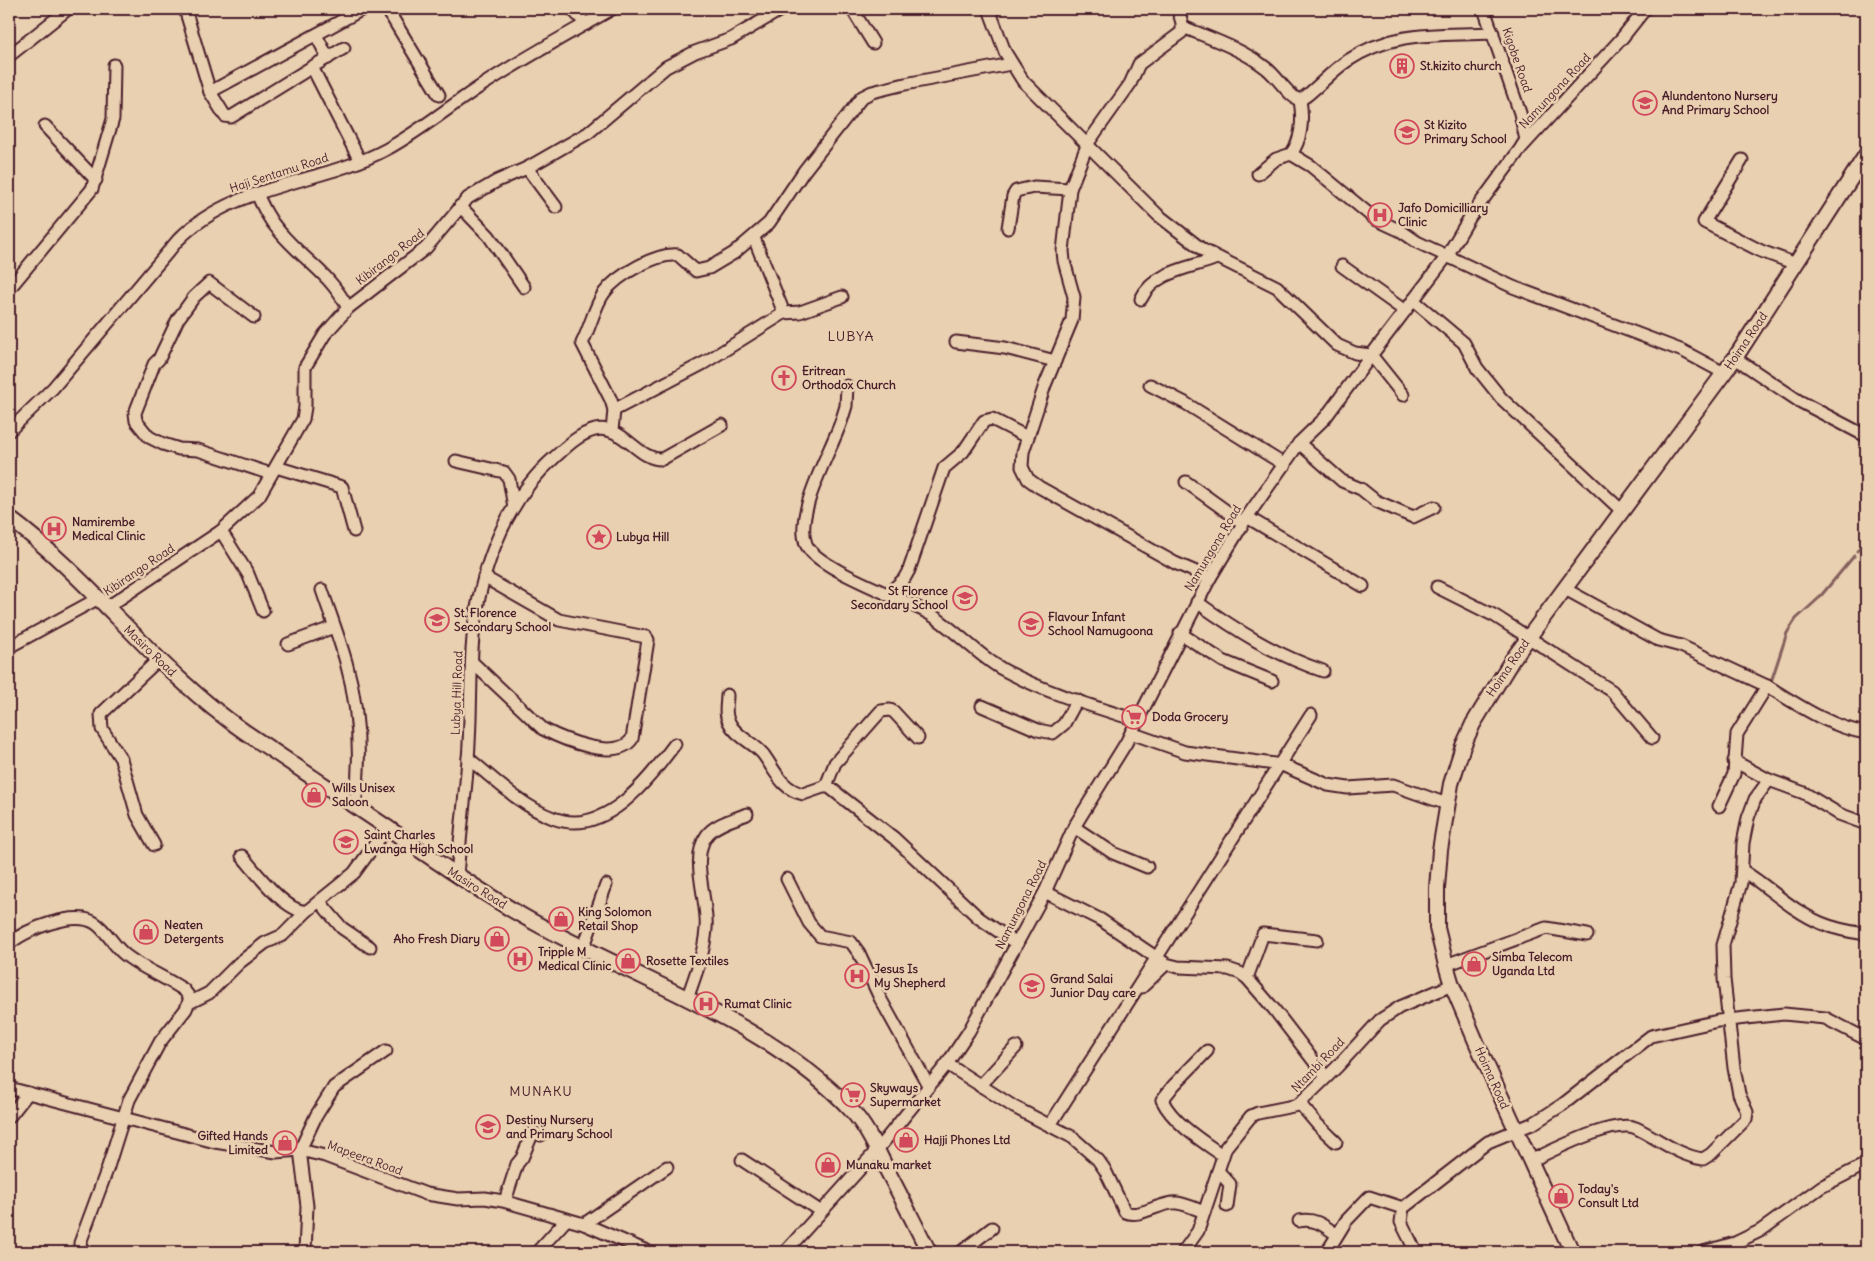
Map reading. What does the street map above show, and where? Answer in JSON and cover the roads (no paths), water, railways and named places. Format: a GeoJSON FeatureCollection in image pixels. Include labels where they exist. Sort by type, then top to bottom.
{"type":"FeatureCollection","features":[{"type":"Feature","properties":{"kind":"main road","name":"Hoima Road"},"geometry":{"type":"LineString","coordinates":[[1572,1252],[1452,985],[1446,965],[1438,928],[1436,905],[1440,850],[1447,804],[1456,764],[1473,724],[1529,636],[1735,358],[1866,154]]}},
{"type":"Feature","properties":{"kind":"main road","name":"Masiro Road"},"geometry":{"type":"LineString","coordinates":[[9,518],[59,558],[158,660],[214,709],[456,876],[583,949],[687,999],[761,1039],[814,1074],[858,1118],[877,1150],[929,1252]]}},
{"type":"Feature","properties":{"kind":"street"},"geometry":{"type":"LineString","coordinates":[[9,56],[68,9]]}},
{"type":"Feature","properties":{"kind":"street"},"geometry":{"type":"LineString","coordinates":[[185,9],[210,92],[225,116],[231,117],[344,48]]}},
{"type":"Feature","properties":{"kind":"street"},"geometry":{"type":"LineString","coordinates":[[210,92],[364,9]]}},
{"type":"Feature","properties":{"kind":"street"},"geometry":{"type":"LineString","coordinates":[[387,9],[439,96]]}},
{"type":"Feature","properties":{"kind":"street"},"geometry":{"type":"LineString","coordinates":[[572,9],[586,24]]}},
{"type":"Feature","properties":{"kind":"street","name":"Haji Sentamu Road"},"geometry":{"type":"LineString","coordinates":[[9,431],[53,388],[187,231],[212,213],[257,194],[360,161],[388,149],[483,84],[612,9]]}},
{"type":"Feature","properties":{"kind":"street","name":"Kibirango Road"},"geometry":{"type":"LineString","coordinates":[[9,647],[102,603],[221,531],[259,496],[303,419],[305,407],[305,368],[326,334],[348,308],[426,248],[460,206],[481,190],[526,168],[588,133],[666,68],[694,52],[731,39],[782,9]]}},
{"type":"Feature","properties":{"kind":"street"},"geometry":{"type":"LineString","coordinates":[[852,9],[873,43]]}},
{"type":"Feature","properties":{"kind":"street"},"geometry":{"type":"LineString","coordinates":[[989,9],[1011,64],[1038,97],[1088,143],[1158,215],[1203,250],[1277,288],[1337,345],[1355,353],[1371,355],[1403,395]]}},
{"type":"Feature","properties":{"kind":"street"},"geometry":{"type":"LineString","coordinates":[[1178,9],[1183,27]]}},
{"type":"Feature","properties":{"kind":"street","name":"Kigobe Road"},"geometry":{"type":"LineString","coordinates":[[1484,9],[1520,113],[1526,140],[1521,148]]}},
{"type":"Feature","properties":{"kind":"street","name":"Namungona Road"},"geometry":{"type":"LineString","coordinates":[[785,1252],[877,1150],[946,1064],[969,1031],[1045,892],[1074,827],[1121,752],[1180,633],[1245,520],[1299,443],[1325,418],[1447,256],[1470,217],[1521,148],[1622,38],[1645,9]]}},
{"type":"Feature","properties":{"kind":"street"},"geometry":{"type":"LineString","coordinates":[[1183,27],[1254,58],[1280,80],[1293,96],[1300,100]]}},
{"type":"Feature","properties":{"kind":"street"},"geometry":{"type":"LineString","coordinates":[[1183,27],[1174,40],[1139,64],[1130,84],[1088,143],[1070,189],[1063,251],[1074,306],[1072,320],[1054,361],[1027,437],[1022,467],[1028,479],[1175,563],[1210,578]]}},
{"type":"Feature","properties":{"kind":"street"},"geometry":{"type":"LineString","coordinates":[[1300,100],[1347,61],[1372,47],[1412,36],[1493,33]]}},
{"type":"Feature","properties":{"kind":"street"},"geometry":{"type":"LineString","coordinates":[[316,35],[328,58]]}},
{"type":"Feature","properties":{"kind":"street"},"geometry":{"type":"LineString","coordinates":[[722,424],[678,451],[658,459],[649,456],[612,431],[614,410],[604,382],[582,346],[604,294],[627,273],[644,263],[665,256],[678,255],[693,270],[700,271],[721,262],[754,238],[769,223],[804,171],[862,97],[891,88],[1011,64]]}},
{"type":"Feature","properties":{"kind":"street"},"geometry":{"type":"LineString","coordinates":[[9,290],[85,198],[96,180],[112,119],[114,65]]}},
{"type":"Feature","properties":{"kind":"street"},"geometry":{"type":"LineString","coordinates":[[312,67],[360,161]]}},
{"type":"Feature","properties":{"kind":"street"},"geometry":{"type":"LineString","coordinates":[[1258,174],[1276,159],[1291,154],[1300,135],[1302,112],[1300,100]]}},
{"type":"Feature","properties":{"kind":"street"},"geometry":{"type":"LineString","coordinates":[[45,126],[96,180]]}},
{"type":"Feature","properties":{"kind":"street"},"geometry":{"type":"LineString","coordinates":[[1291,154],[1311,166],[1375,219],[1447,256],[1513,287],[1683,351],[1724,373]]}},
{"type":"Feature","properties":{"kind":"street"},"geometry":{"type":"LineString","coordinates":[[1742,160],[1704,222],[1761,251],[1796,264]]}},
{"type":"Feature","properties":{"kind":"street"},"geometry":{"type":"LineString","coordinates":[[526,168],[556,207]]}},
{"type":"Feature","properties":{"kind":"street"},"geometry":{"type":"LineString","coordinates":[[1008,228],[1013,196],[1016,191],[1034,187],[1070,189]]}},
{"type":"Feature","properties":{"kind":"street"},"geometry":{"type":"LineString","coordinates":[[257,194],[270,219],[280,232],[326,274],[337,288],[348,308]]}},
{"type":"Feature","properties":{"kind":"street"},"geometry":{"type":"LineString","coordinates":[[460,206],[489,236],[524,287]]}},
{"type":"Feature","properties":{"kind":"street"},"geometry":{"type":"LineString","coordinates":[[754,238],[784,313]]}},
{"type":"Feature","properties":{"kind":"street"},"geometry":{"type":"LineString","coordinates":[[1141,299],[1149,284],[1159,278],[1218,258]]}},
{"type":"Feature","properties":{"kind":"street"},"geometry":{"type":"LineString","coordinates":[[1342,266],[1404,311]]}},
{"type":"Feature","properties":{"kind":"street"},"geometry":{"type":"LineString","coordinates":[[254,317],[208,284],[194,297],[178,319],[145,382],[135,413],[141,430],[148,438],[179,449],[198,450],[273,471],[342,487],[354,531]]}},
{"type":"Feature","properties":{"kind":"street"},"geometry":{"type":"LineString","coordinates":[[614,410],[704,363],[784,313],[800,312],[842,297]]}},
{"type":"Feature","properties":{"kind":"street"},"geometry":{"type":"LineString","coordinates":[[1413,300],[1464,343],[1477,368],[1501,398],[1621,510]]}},
{"type":"Feature","properties":{"kind":"street"},"geometry":{"type":"LineString","coordinates":[[956,342],[1005,348],[1054,361]]}},
{"type":"Feature","properties":{"kind":"street"},"geometry":{"type":"LineString","coordinates":[[1735,358],[1799,401],[1866,436]]}},
{"type":"Feature","properties":{"kind":"street"},"geometry":{"type":"LineString","coordinates":[[1150,385],[1185,403],[1285,464]]}},
{"type":"Feature","properties":{"kind":"street"},"geometry":{"type":"LineString","coordinates":[[847,386],[846,406],[842,419],[807,506],[805,538],[810,550],[849,576],[948,625],[1001,668],[1077,700],[1136,720]]}},
{"type":"Feature","properties":{"kind":"street"},"geometry":{"type":"LineString","coordinates":[[887,594],[904,579],[910,570],[944,468],[963,452],[984,420],[992,419],[1027,437]]}},
{"type":"Feature","properties":{"kind":"street","name":"Lubya Hill Road"},"geometry":{"type":"LineString","coordinates":[[456,876],[468,758],[472,662],[484,577],[500,533],[530,483],[571,443],[593,430],[612,431]]}},
{"type":"Feature","properties":{"kind":"street"},"geometry":{"type":"LineString","coordinates":[[1299,443],[1342,481],[1361,489],[1376,501],[1413,517],[1434,507]]}},
{"type":"Feature","properties":{"kind":"street"},"geometry":{"type":"LineString","coordinates":[[456,461],[504,472],[509,479],[514,507]]}},
{"type":"Feature","properties":{"kind":"street"},"geometry":{"type":"LineString","coordinates":[[1186,482],[1245,520],[1363,586]]}},
{"type":"Feature","properties":{"kind":"street"},"geometry":{"type":"LineString","coordinates":[[221,531],[248,574],[264,611]]}},
{"type":"Feature","properties":{"kind":"street"},"geometry":{"type":"LineString","coordinates":[[472,662],[543,728],[557,736],[580,744],[604,748],[624,746],[632,739],[648,640],[646,637],[559,620],[484,577]]}},
{"type":"Feature","properties":{"kind":"street"},"geometry":{"type":"LineString","coordinates":[[1437,588],[1495,616],[1529,636],[1612,691],[1652,738]]}},
{"type":"Feature","properties":{"kind":"street"},"geometry":{"type":"LineString","coordinates":[[1565,589],[1658,640],[1681,646],[1767,686],[1809,712],[1839,726],[1866,733]]}},
{"type":"Feature","properties":{"kind":"street"},"geometry":{"type":"LineString","coordinates":[[322,590],[347,663],[355,710],[359,765],[355,806]]}},
{"type":"Feature","properties":{"kind":"street"},"geometry":{"type":"LineString","coordinates":[[1197,602],[1237,630],[1274,652],[1323,671]]}},
{"type":"Feature","properties":{"kind":"street"},"geometry":{"type":"LineString","coordinates":[[288,644],[334,626]]}},
{"type":"Feature","properties":{"kind":"street"},"geometry":{"type":"LineString","coordinates":[[1180,633],[1223,660],[1272,681]]}},
{"type":"Feature","properties":{"kind":"street"},"geometry":{"type":"LineString","coordinates":[[154,845],[138,815],[121,759],[102,729],[101,714],[158,660]]}},
{"type":"Feature","properties":{"kind":"street"},"geometry":{"type":"LineString","coordinates":[[1719,806],[1734,774],[1737,734],[1767,686]]}},
{"type":"Feature","properties":{"kind":"street"},"geometry":{"type":"LineString","coordinates":[[727,695],[726,716],[734,730],[762,753],[773,771],[787,787],[804,794],[826,786],[835,763],[881,711],[890,710],[894,712],[918,738]]}},
{"type":"Feature","properties":{"kind":"street"},"geometry":{"type":"LineString","coordinates":[[982,706],[1038,730],[1054,733],[1064,724],[1077,700]]}},
{"type":"Feature","properties":{"kind":"street"},"geometry":{"type":"LineString","coordinates":[[1050,1125],[1311,715]]}},
{"type":"Feature","properties":{"kind":"street"},"geometry":{"type":"LineString","coordinates":[[1130,733],[1185,752],[1282,765],[1328,785],[1348,788],[1393,785],[1447,804]]}},
{"type":"Feature","properties":{"kind":"street"},"geometry":{"type":"LineString","coordinates":[[468,758],[529,806],[554,819],[578,823],[609,811],[629,797],[648,780],[676,744]]}},
{"type":"Feature","properties":{"kind":"street"},"geometry":{"type":"LineString","coordinates":[[1734,761],[1769,780],[1804,793],[1839,814],[1866,824]]}},
{"type":"Feature","properties":{"kind":"street"},"geometry":{"type":"LineString","coordinates":[[1530,1161],[1582,1137],[1614,1128],[1631,1127],[1673,1150],[1692,1157],[1706,1158],[1747,1116],[1738,1089],[1728,1020],[1723,945],[1743,871],[1743,843],[1748,818],[1755,799],[1769,780]]}},
{"type":"Feature","properties":{"kind":"street"},"geometry":{"type":"LineString","coordinates":[[826,786],[894,838],[979,918],[1017,944]]}},
{"type":"Feature","properties":{"kind":"street"},"geometry":{"type":"LineString","coordinates":[[687,999],[702,958],[707,928],[699,860],[702,845],[706,835],[714,829],[747,814]]}},
{"type":"Feature","properties":{"kind":"street"},"geometry":{"type":"LineString","coordinates":[[1074,827],[1113,853],[1147,868]]}},
{"type":"Feature","properties":{"kind":"street"},"geometry":{"type":"LineString","coordinates":[[85,1252],[81,1249],[80,1243],[107,1170],[121,1119],[148,1061],[160,1042],[189,1003],[209,993],[239,963],[265,942],[283,935],[307,911],[354,873],[387,828]]}},
{"type":"Feature","properties":{"kind":"street"},"geometry":{"type":"LineString","coordinates":[[242,856],[269,887],[298,910],[307,911]]}},
{"type":"Feature","properties":{"kind":"street"},"geometry":{"type":"LineString","coordinates":[[1743,871],[1768,887],[1795,909],[1819,923],[1837,929],[1866,934]]}},
{"type":"Feature","properties":{"kind":"street"},"geometry":{"type":"LineString","coordinates":[[787,879],[809,923],[820,936],[851,942],[859,953],[880,998],[928,1085]]}},
{"type":"Feature","properties":{"kind":"street"},"geometry":{"type":"LineString","coordinates":[[583,949],[606,885]]}},
{"type":"Feature","properties":{"kind":"street"},"geometry":{"type":"LineString","coordinates":[[1045,892],[1101,920],[1166,964],[1178,967],[1228,969],[1247,978],[1326,1078]]}},
{"type":"Feature","properties":{"kind":"street"},"geometry":{"type":"LineString","coordinates":[[320,902],[342,928],[370,947]]}},
{"type":"Feature","properties":{"kind":"street"},"geometry":{"type":"LineString","coordinates":[[9,944],[23,935],[42,927],[73,918],[82,918],[97,925],[124,954],[184,990],[190,998],[189,1003]]}},
{"type":"Feature","properties":{"kind":"street"},"geometry":{"type":"LineString","coordinates":[[1446,965],[1546,928],[1587,935]]}},
{"type":"Feature","properties":{"kind":"street"},"geometry":{"type":"LineString","coordinates":[[1247,978],[1263,934],[1317,940]]}},
{"type":"Feature","properties":{"kind":"street"},"geometry":{"type":"LineString","coordinates":[[1137,992],[1166,964]]}},
{"type":"Feature","properties":{"kind":"street","name":"Ntambi Road"},"geometry":{"type":"LineString","coordinates":[[1183,1252],[1192,1242],[1226,1147],[1251,1116],[1258,1113],[1289,1109],[1300,1104],[1380,1020],[1400,1007],[1452,985]]}},
{"type":"Feature","properties":{"kind":"street"},"geometry":{"type":"LineString","coordinates":[[1416,1252],[1401,1222],[1403,1208],[1488,1142],[1534,1123],[1562,1105],[1651,1036],[1728,1020],[1784,1014],[1825,1018],[1866,1039]]}},
{"type":"Feature","properties":{"kind":"street"},"geometry":{"type":"LineString","coordinates":[[980,1086],[1016,1047]]}},
{"type":"Feature","properties":{"kind":"street"},"geometry":{"type":"LineString","coordinates":[[1207,1050],[1174,1084],[1162,1100],[1168,1111],[1222,1155]]}},
{"type":"Feature","properties":{"kind":"street"},"geometry":{"type":"LineString","coordinates":[[305,1252],[307,1206],[300,1150],[316,1116],[334,1087],[386,1051]]}},
{"type":"Feature","properties":{"kind":"street"},"geometry":{"type":"LineString","coordinates":[[946,1064],[980,1086],[1072,1137],[1098,1160],[1125,1212],[1136,1214],[1162,1205],[1178,1203],[1204,1212]]}},
{"type":"Feature","properties":{"kind":"street","name":"Mapeera Road"},"geometry":{"type":"LineString","coordinates":[[9,1088],[121,1119],[238,1147],[276,1152],[300,1150],[337,1160],[426,1194],[458,1199],[484,1198],[505,1201],[584,1224],[650,1252]]}},
{"type":"Feature","properties":{"kind":"street"},"geometry":{"type":"LineString","coordinates":[[9,1117],[28,1093]]}},
{"type":"Feature","properties":{"kind":"street"},"geometry":{"type":"LineString","coordinates":[[1300,1104],[1336,1142]]}},
{"type":"Feature","properties":{"kind":"street"},"geometry":{"type":"LineString","coordinates":[[505,1201],[518,1164],[533,1132],[541,1135]]}},
{"type":"Feature","properties":{"kind":"street"},"geometry":{"type":"LineString","coordinates":[[742,1160],[820,1211]]}},
{"type":"Feature","properties":{"kind":"street"},"geometry":{"type":"LineString","coordinates":[[1702,1252],[1735,1242],[1760,1231],[1821,1187],[1866,1164]]}},
{"type":"Feature","properties":{"kind":"street"},"geometry":{"type":"LineString","coordinates":[[584,1224],[667,1167]]}},
{"type":"Feature","properties":{"kind":"street"},"geometry":{"type":"LineString","coordinates":[[1218,1171],[1230,1184],[1227,1206]]}},
{"type":"Feature","properties":{"kind":"street"},"geometry":{"type":"LineString","coordinates":[[1327,1252],[1336,1234],[1369,1197],[1403,1208]]}},
{"type":"Feature","properties":{"kind":"street"},"geometry":{"type":"LineString","coordinates":[[537,1252],[567,1219]]}},
{"type":"Feature","properties":{"kind":"street"},"geometry":{"type":"LineString","coordinates":[[1299,1221],[1309,1219],[1320,1222],[1336,1234]]}},
{"type":"Feature","properties":{"kind":"street"},"geometry":{"type":"LineString","coordinates":[[961,1252],[992,1228]]}},
{"type":"Feature","properties":{"kind":"waterway"},"geometry":{"type":"LineString","coordinates":[[1857,551],[1866,543]]}},
{"type":"Feature","properties":{"kind":"waterway"},"geometry":{"type":"LineString","coordinates":[[1771,682],[1787,633],[1796,619],[1819,598],[1854,556]]}},
{"type":"Feature","properties":{"kind":"place","name":"St.kizito church"},"geometry":{"type":"Point","coordinates":[1402,66]}},
{"type":"Feature","properties":{"kind":"place","name":"Alundentono Nursery And Primary School"},"geometry":{"type":"Point","coordinates":[1645,103]}},
{"type":"Feature","properties":{"kind":"place","name":"St Kizito Primary School"},"geometry":{"type":"Point","coordinates":[1407,132]}},
{"type":"Feature","properties":{"kind":"place","name":"Jafo Domicilliary Clinic"},"geometry":{"type":"Point","coordinates":[1380,215]}},
{"type":"Feature","properties":{"kind":"place","name":"Eritrean Orthodox Church"},"geometry":{"type":"Point","coordinates":[784,378]}},
{"type":"Feature","properties":{"kind":"place","name":"Namirembe Medical Clinic"},"geometry":{"type":"Point","coordinates":[54,529]}},
{"type":"Feature","properties":{"kind":"place","name":"Lubya Hill"},"geometry":{"type":"Point","coordinates":[599,537]}},
{"type":"Feature","properties":{"kind":"place","name":"St Florence Secondary School"},"geometry":{"type":"Point","coordinates":[965,598]}},
{"type":"Feature","properties":{"kind":"place","name":"St. Florence Secondary School"},"geometry":{"type":"Point","coordinates":[437,620]}},
{"type":"Feature","properties":{"kind":"place","name":"Flavour Infant School Namugoona"},"geometry":{"type":"Point","coordinates":[1031,624]}},
{"type":"Feature","properties":{"kind":"place","name":"Doda Grocery"},"geometry":{"type":"Point","coordinates":[1134,717]}},
{"type":"Feature","properties":{"kind":"place","name":"Wills Unisex Saloon"},"geometry":{"type":"Point","coordinates":[314,795]}},
{"type":"Feature","properties":{"kind":"place","name":"Saint Charles Lwanga High School"},"geometry":{"type":"Point","coordinates":[346,842]}},
{"type":"Feature","properties":{"kind":"place","name":"King Solomon Retail Shop"},"geometry":{"type":"Point","coordinates":[561,919]}},
{"type":"Feature","properties":{"kind":"place","name":"Neaten Detergents"},"geometry":{"type":"Point","coordinates":[146,932]}},
{"type":"Feature","properties":{"kind":"place","name":"Aho Fresh Diary"},"geometry":{"type":"Point","coordinates":[497,939]}},
{"type":"Feature","properties":{"kind":"place","name":"Tripple M Medical Clinic"},"geometry":{"type":"Point","coordinates":[520,959]}},
{"type":"Feature","properties":{"kind":"place","name":"Rosette Textiles"},"geometry":{"type":"Point","coordinates":[628,961]}},
{"type":"Feature","properties":{"kind":"place","name":"Simba Telecom Uganda Ltd"},"geometry":{"type":"Point","coordinates":[1474,964]}},
{"type":"Feature","properties":{"kind":"place","name":"Jesus Is My Shepherd"},"geometry":{"type":"Point","coordinates":[857,976]}},
{"type":"Feature","properties":{"kind":"place","name":"Grand Salai Junior Day care"},"geometry":{"type":"Point","coordinates":[1032,986]}},
{"type":"Feature","properties":{"kind":"place","name":"Rumat Clinic"},"geometry":{"type":"Point","coordinates":[706,1004]}},
{"type":"Feature","properties":{"kind":"place","name":"Skyways Supermarket"},"geometry":{"type":"Point","coordinates":[853,1095]}},
{"type":"Feature","properties":{"kind":"place","name":"Destiny Nursery and Primary School"},"geometry":{"type":"Point","coordinates":[488,1127]}},
{"type":"Feature","properties":{"kind":"place","name":"Hajji Phones Ltd"},"geometry":{"type":"Point","coordinates":[906,1140]}},
{"type":"Feature","properties":{"kind":"place","name":"Gifted Hands Limited"},"geometry":{"type":"Point","coordinates":[285,1143]}},
{"type":"Feature","properties":{"kind":"place","name":"Munaku market"},"geometry":{"type":"Point","coordinates":[828,1165]}},
{"type":"Feature","properties":{"kind":"place","name":"Today's Consult Ltd"},"geometry":{"type":"Point","coordinates":[1561,1196]}},
{"type":"Feature","properties":{"kind":"district","name":"LUBYA"},"geometry":{"type":"Point","coordinates":[851,336]}},
{"type":"Feature","properties":{"kind":"district","name":"MUNAKU"},"geometry":{"type":"Point","coordinates":[541,1091]}}]}
